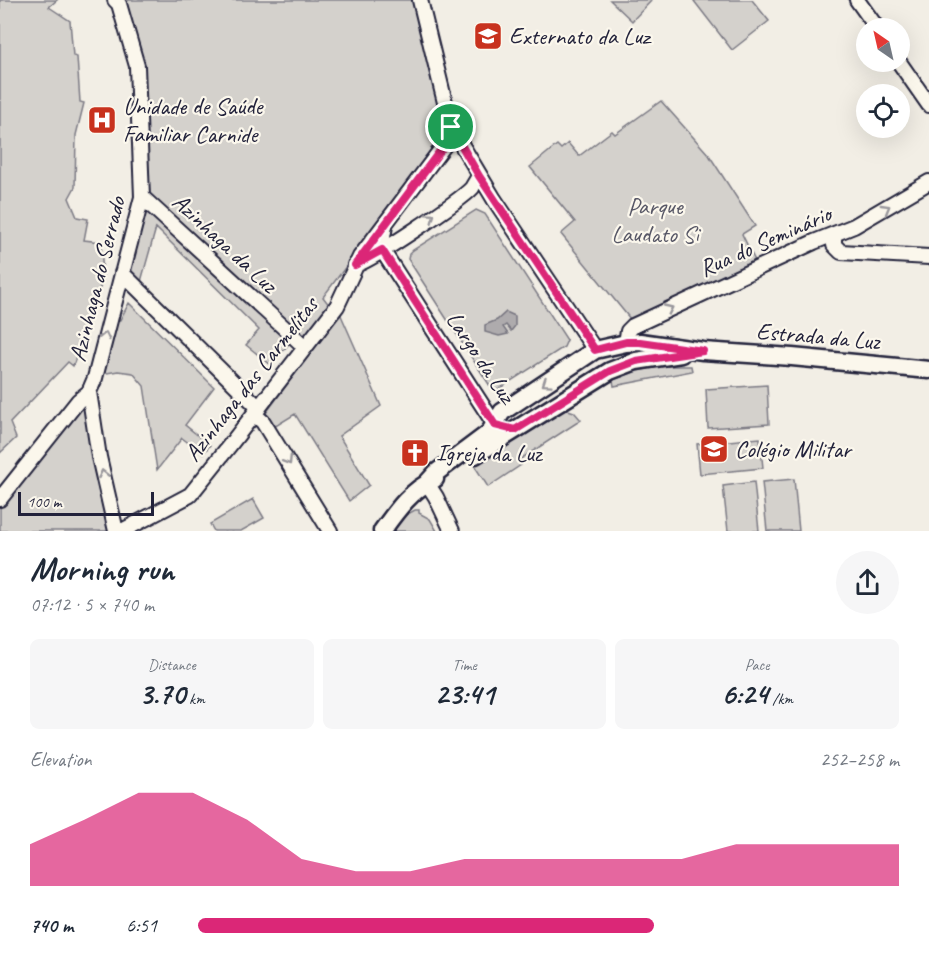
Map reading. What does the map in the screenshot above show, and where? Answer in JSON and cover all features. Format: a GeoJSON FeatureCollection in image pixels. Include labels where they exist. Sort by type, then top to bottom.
{"type":"FeatureCollection","features":[{"type":"Feature","properties":{"kind":"main road","name":"Estrada da Luz"},"geometry":{"type":"LineString","coordinates":[[595,350],[626,342],[640,342],[703,351],[929,368]]}},
{"type":"Feature","properties":{"kind":"main road"},"geometry":{"type":"LineString","coordinates":[[592,381],[599,368],[595,350]]}},
{"type":"Feature","properties":{"kind":"main road","name":"Largo da Luz"},"geometry":{"type":"LineString","coordinates":[[495,425],[502,412],[595,350]]}},
{"type":"Feature","properties":{"kind":"main road","name":"Estrada da Luz"},"geometry":{"type":"LineString","coordinates":[[592,381],[636,361],[703,351]]}},
{"type":"Feature","properties":{"kind":"main road","name":"Largo da Luz"},"geometry":{"type":"LineString","coordinates":[[427,483],[592,381]]}},
{"type":"Feature","properties":{"kind":"main road"},"geometry":{"type":"LineString","coordinates":[[382,531],[398,508],[412,494],[445,465],[480,442],[495,425],[515,430]]}},
{"type":"Feature","properties":{"kind":"street","name":"Azinhaga do Serrado"},"geometry":{"type":"LineString","coordinates":[[89,392],[95,378],[142,197],[137,66],[119,4],[115,0]]}},
{"type":"Feature","properties":{"kind":"street"},"geometry":{"type":"LineString","coordinates":[[420,0],[451,127],[479,176],[595,350]]}},
{"type":"Feature","properties":{"kind":"street"},"geometry":{"type":"LineString","coordinates":[[858,0],[870,18]]}},
{"type":"Feature","properties":{"kind":"street"},"geometry":{"type":"LineString","coordinates":[[906,72],[929,105]]}},
{"type":"Feature","properties":{"kind":"street"},"geometry":{"type":"LineString","coordinates":[[382,250],[385,224],[446,143],[451,127]]}},
{"type":"Feature","properties":{"kind":"street"},"geometry":{"type":"LineString","coordinates":[[436,156],[457,151],[470,162]]}},
{"type":"Feature","properties":{"kind":"street"},"geometry":{"type":"LineString","coordinates":[[355,265],[382,250],[471,189],[479,176]]}},
{"type":"Feature","properties":{"kind":"street","name":"Rua do Seminário"},"geometry":{"type":"LineString","coordinates":[[626,342],[628,331],[633,326],[854,226],[929,182]]}},
{"type":"Feature","properties":{"kind":"street","name":"Azinhaga da Luz"},"geometry":{"type":"LineString","coordinates":[[142,197],[305,347]]}},
{"type":"Feature","properties":{"kind":"street","name":"Azinhaga das Carmelitas"},"geometry":{"type":"LineString","coordinates":[[122,531],[190,495],[337,306],[355,265],[385,224]]}},
{"type":"Feature","properties":{"kind":"street"},"geometry":{"type":"LineString","coordinates":[[838,233],[836,248],[842,252],[929,257]]}},
{"type":"Feature","properties":{"kind":"street","name":"Largo da Luz"},"geometry":{"type":"LineString","coordinates":[[382,250],[495,425]]}},
{"type":"Feature","properties":{"kind":"street"},"geometry":{"type":"LineString","coordinates":[[122,273],[256,411],[330,531]]}},
{"type":"Feature","properties":{"kind":"street"},"geometry":{"type":"LineString","coordinates":[[0,499],[78,401],[89,392]]}},
{"type":"Feature","properties":{"kind":"street"},"geometry":{"type":"LineString","coordinates":[[89,392],[99,457],[116,531]]}},
{"type":"Feature","properties":{"kind":"street"},"geometry":{"type":"LineString","coordinates":[[427,483],[452,531]]}},
{"type":"Feature","properties":{"kind":"green space"},"geometry":{"type":"Polygon","coordinates":[[[0,0],[57,0],[49,7],[70,21],[73,56],[77,57],[80,102],[84,103],[76,135],[75,187],[69,198],[77,217],[88,219],[84,240],[101,242],[103,279],[73,366],[68,362],[10,423],[16,438],[0,453],[0,0]]]}},
{"type":"Feature","properties":{"kind":"green space"},"geometry":{"type":"Polygon","coordinates":[[[129,0],[415,0],[443,129],[438,144],[323,297],[330,306],[308,335],[296,335],[147,196],[140,70],[123,3],[129,0]]]}},
{"type":"Feature","properties":{"kind":"green space"},"geometry":{"type":"Polygon","coordinates":[[[610,0],[650,0],[651,1],[632,21],[610,0]]]}},
{"type":"Feature","properties":{"kind":"green space"},"geometry":{"type":"Polygon","coordinates":[[[752,0],[769,21],[732,50],[694,1],[752,0]]]}},
{"type":"Feature","properties":{"kind":"green space","name":"Parque Laudato Si"},"geometry":{"type":"Polygon","coordinates":[[[661,101],[709,155],[755,226],[742,234],[756,263],[631,320],[561,234],[575,222],[530,167],[557,145],[561,149],[568,143],[579,156],[612,131],[615,134],[661,101]]]}},
{"type":"Feature","properties":{"kind":"green space"},"geometry":{"type":"Polygon","coordinates":[[[146,209],[292,340],[271,365],[246,345],[259,330],[156,228],[140,285],[126,272],[141,212],[146,209]]]}},
{"type":"Feature","properties":{"kind":"green space"},"geometry":{"type":"Polygon","coordinates":[[[476,210],[485,214],[567,340],[564,347],[497,390],[492,389],[408,259],[413,250],[476,210]]]}},
{"type":"Feature","properties":{"kind":"green space"},"geometry":{"type":"Polygon","coordinates":[[[129,303],[214,387],[185,425],[210,445],[203,454],[182,438],[157,470],[144,386],[133,373],[118,371],[101,374],[114,319],[120,320],[129,303]]]}},
{"type":"Feature","properties":{"kind":"green space"},"geometry":{"type":"Polygon","coordinates":[[[340,313],[381,406],[339,436],[369,485],[349,501],[295,414],[274,427],[266,413],[340,313]]]}},
{"type":"Feature","properties":{"kind":"green space"},"geometry":{"type":"Polygon","coordinates":[[[663,366],[691,366],[692,371],[614,386],[613,380],[637,371],[663,366]]]}},
{"type":"Feature","properties":{"kind":"green space"},"geometry":{"type":"Polygon","coordinates":[[[767,385],[769,424],[708,428],[706,389],[767,385]]]}},
{"type":"Feature","properties":{"kind":"green space"},"geometry":{"type":"Polygon","coordinates":[[[83,405],[110,531],[0,531],[0,505],[83,405]]]}},
{"type":"Feature","properties":{"kind":"green space"},"geometry":{"type":"Polygon","coordinates":[[[565,409],[574,412],[581,420],[519,460],[521,465],[488,487],[474,465],[565,409]]]}},
{"type":"Feature","properties":{"kind":"green space"},"geometry":{"type":"Polygon","coordinates":[[[760,438],[763,468],[700,474],[697,444],[760,438]]]}},
{"type":"Feature","properties":{"kind":"green space"},"geometry":{"type":"Polygon","coordinates":[[[794,479],[799,531],[767,531],[762,482],[794,479]]]}},
{"type":"Feature","properties":{"kind":"green space"},"geometry":{"type":"Polygon","coordinates":[[[754,482],[759,531],[728,531],[723,486],[754,482]]]}},
{"type":"Feature","properties":{"kind":"green space"},"geometry":{"type":"Polygon","coordinates":[[[253,499],[264,518],[241,531],[214,531],[210,524],[253,499]]]}},
{"type":"Feature","properties":{"kind":"green space"},"geometry":{"type":"Polygon","coordinates":[[[419,510],[419,513],[430,519],[437,531],[393,531],[404,516],[419,510]]]}},
{"type":"Feature","properties":{"kind":"shaded area"},"geometry":{"type":"Polygon","coordinates":[[[506,312],[515,316],[515,326],[511,331],[506,325],[503,327],[508,334],[499,336],[485,332],[485,325],[497,320],[506,312]]]}},
{"type":"Feature","properties":{"kind":"place","name":"Externato da Luz"},"geometry":{"type":"Point","coordinates":[488,36]}},
{"type":"Feature","properties":{"kind":"place","name":"Unidade de Saúde Familiar Carnide"},"geometry":{"type":"Point","coordinates":[102,120]}},
{"type":"Feature","properties":{"kind":"place","name":"Colégio Militar"},"geometry":{"type":"Point","coordinates":[714,449]}},
{"type":"Feature","properties":{"kind":"place","name":"Igreja da Luz"},"geometry":{"type":"Point","coordinates":[415,453]}},
{"type":"Feature","properties":{"kind":"route"},"geometry":{"type":"LineString","coordinates":[[451,127],[479,176],[595,350],[626,342],[640,342],[703,351],[636,361],[592,381],[515,430],[495,425],[382,250],[355,265],[446,143],[451,127]]}}]}
